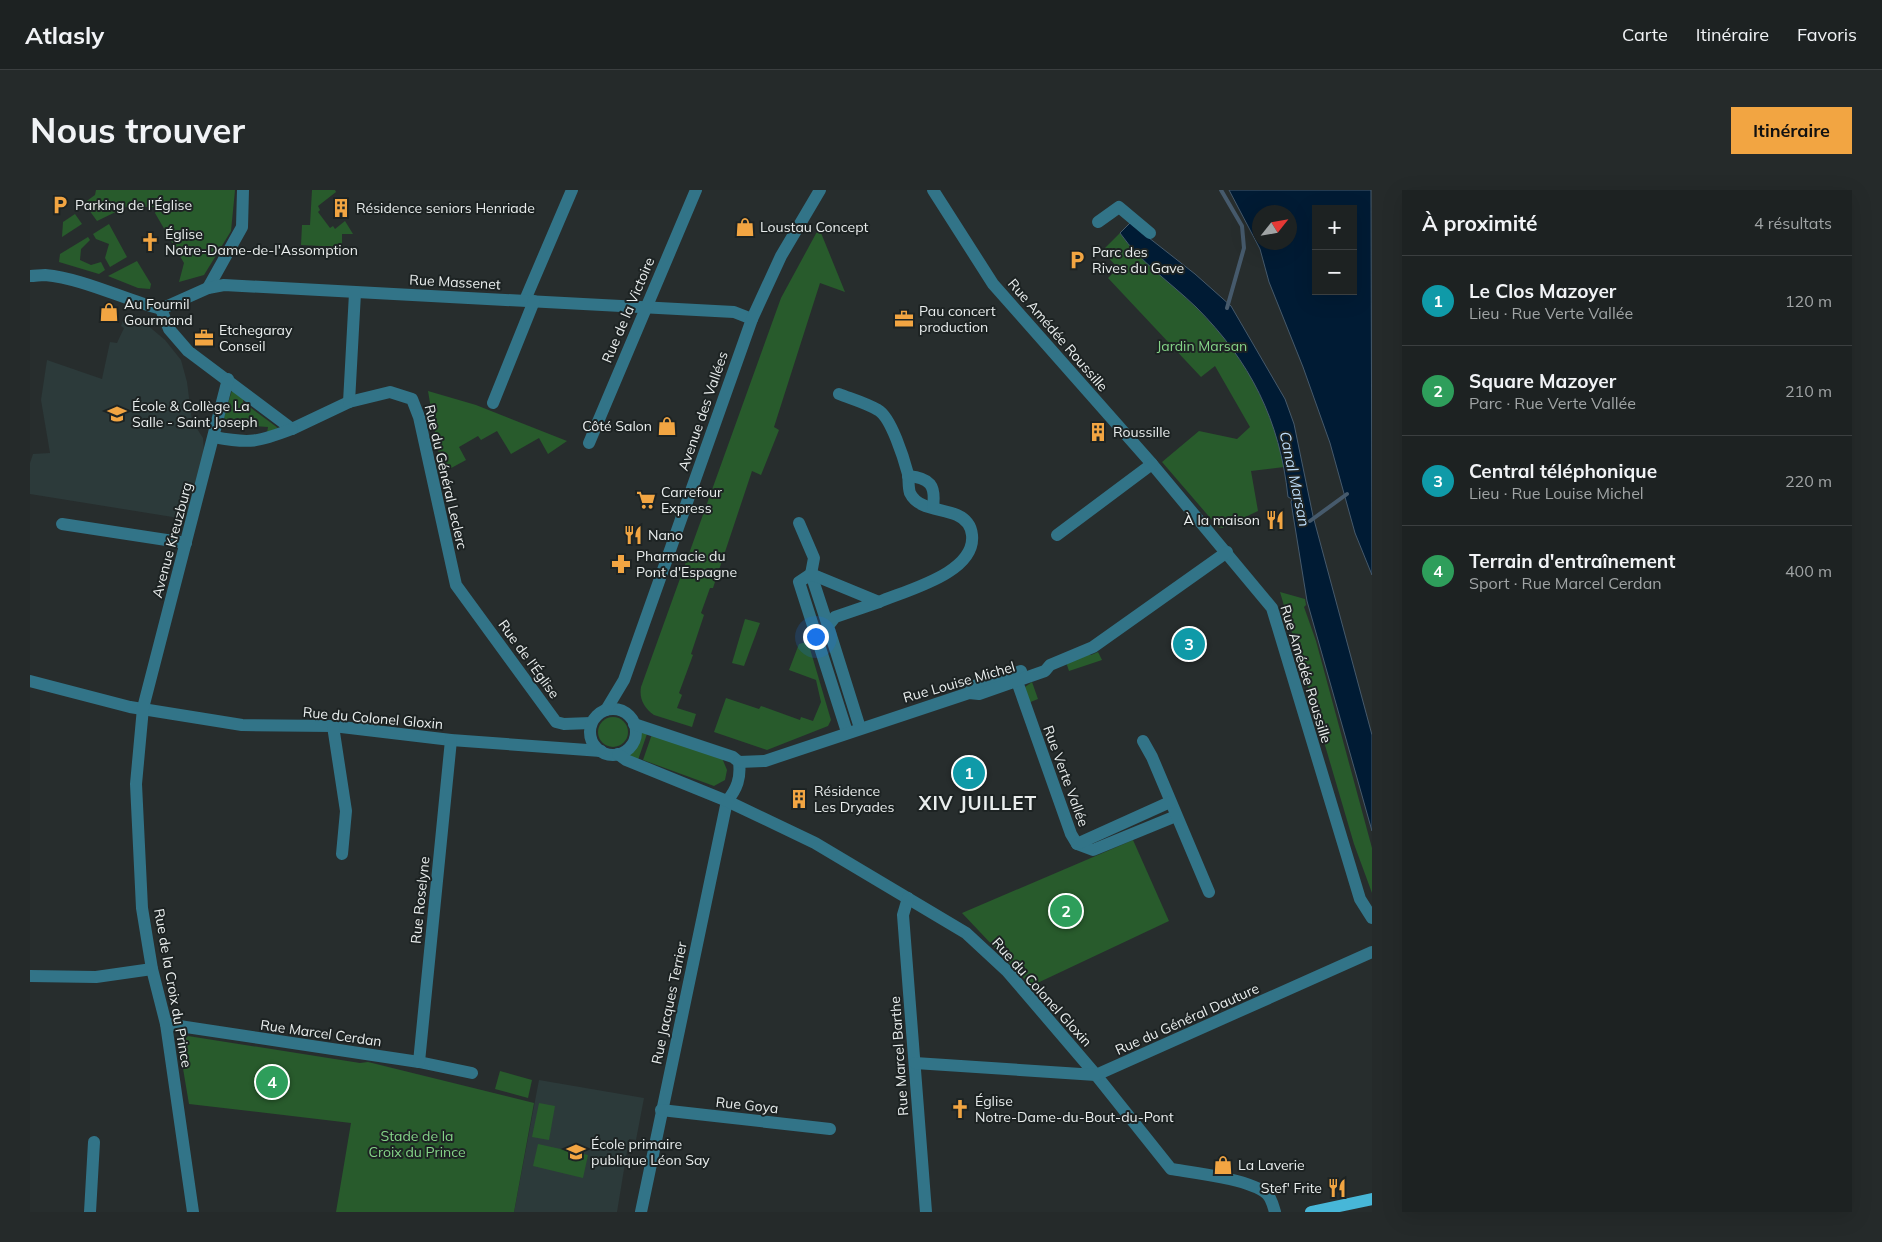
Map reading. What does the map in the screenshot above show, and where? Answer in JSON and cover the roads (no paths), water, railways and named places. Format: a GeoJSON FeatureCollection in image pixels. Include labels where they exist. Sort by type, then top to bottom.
{"type":"FeatureCollection","features":[{"type":"Feature","properties":{"kind":"main road"},"geometry":{"type":"LineString","coordinates":[[1311,1212],[1357,1207],[1372,1199]]}},
{"type":"Feature","properties":{"kind":"street"},"geometry":{"type":"LineString","coordinates":[[208,288],[242,226],[243,190]]}},
{"type":"Feature","properties":{"kind":"street"},"geometry":{"type":"LineString","coordinates":[[493,403],[572,190]]}},
{"type":"Feature","properties":{"kind":"street","name":"Rue de la Victoire"},"geometry":{"type":"LineString","coordinates":[[588,443],[696,190]]}},
{"type":"Feature","properties":{"kind":"street","name":"Avenue des Vallées"},"geometry":{"type":"LineString","coordinates":[[606,710],[624,680],[752,319],[781,256],[820,190]]}},
{"type":"Feature","properties":{"kind":"street","name":"Rue Amédée Roussille"},"geometry":{"type":"LineString","coordinates":[[933,190],[994,284],[1152,464],[1272,608],[1360,898],[1372,918]]}},
{"type":"Feature","properties":{"kind":"street"},"geometry":{"type":"LineString","coordinates":[[1098,222],[1119,207],[1150,233]]}},
{"type":"Feature","properties":{"kind":"street"},"geometry":{"type":"LineString","coordinates":[[30,276],[45,275],[85,283],[136,303],[161,309],[169,329],[188,351],[228,379],[292,429]]}},
{"type":"Feature","properties":{"kind":"street","name":"Rue Massenet"},"geometry":{"type":"LineString","coordinates":[[161,309],[208,288],[224,285],[734,312],[752,319]]}},
{"type":"Feature","properties":{"kind":"street"},"geometry":{"type":"LineString","coordinates":[[348,402],[355,293]]}},
{"type":"Feature","properties":{"kind":"street","name":"Avenue Kreuzburg"},"geometry":{"type":"LineString","coordinates":[[143,708],[228,379]]}},
{"type":"Feature","properties":{"kind":"street","name":"Rue du Général Leclerc"},"geometry":{"type":"LineString","coordinates":[[214,437],[238,442],[262,441],[348,402],[390,392],[412,399],[419,417],[456,585]]}},
{"type":"Feature","properties":{"kind":"street"},"geometry":{"type":"LineString","coordinates":[[828,626],[835,617],[879,602],[952,571],[966,558],[972,539],[971,528],[965,520],[956,514],[919,503],[912,496],[908,476],[888,419],[879,410],[839,394]]}},
{"type":"Feature","properties":{"kind":"street"},"geometry":{"type":"LineString","coordinates":[[1057,535],[1152,464]]}},
{"type":"Feature","properties":{"kind":"street"},"geometry":{"type":"LineString","coordinates":[[908,476],[927,480],[934,496],[933,507]]}},
{"type":"Feature","properties":{"kind":"street"},"geometry":{"type":"LineString","coordinates":[[62,524],[186,543]]}},
{"type":"Feature","properties":{"kind":"street"},"geometry":{"type":"LineString","coordinates":[[800,524],[814,558],[811,574],[860,728]]}},
{"type":"Feature","properties":{"kind":"street","name":"Rue Louise Michel"},"geometry":{"type":"LineString","coordinates":[[740,768],[970,693],[974,686],[1015,678],[1042,664],[1050,665],[1064,660],[1093,647],[1227,552]]}},
{"type":"Feature","properties":{"kind":"street"},"geometry":{"type":"LineString","coordinates":[[811,574],[879,602]]}},
{"type":"Feature","properties":{"kind":"street"},"geometry":{"type":"LineString","coordinates":[[811,574],[799,582],[848,732]]}},
{"type":"Feature","properties":{"kind":"street","name":"Rue de l'Église"},"geometry":{"type":"LineString","coordinates":[[456,585],[556,722],[564,724],[592,723]]}},
{"type":"Feature","properties":{"kind":"street","name":"Rue Verte Vallée"},"geometry":{"type":"LineString","coordinates":[[1015,678],[1077,844],[1093,850],[1176,816]]}},
{"type":"Feature","properties":{"kind":"street","name":"Avenue des Vallées"},"geometry":{"type":"LineString","coordinates":[[623,711],[624,680]]}},
{"type":"Feature","properties":{"kind":"street","name":"Rue du Colonel Gloxin"},"geometry":{"type":"LineString","coordinates":[[30,681],[96,700],[242,725],[333,726],[451,740],[601,751]]}},
{"type":"Feature","properties":{"kind":"street","name":"Rue de la Croix du Prince"},"geometry":{"type":"LineString","coordinates":[[143,708],[136,784],[142,908],[152,969],[166,1024],[193,1212]]}},
{"type":"Feature","properties":{"kind":"street"},"geometry":{"type":"LineString","coordinates":[[634,724],[634,738],[631,745],[618,754],[601,751],[591,739],[592,723],[597,715],[606,710],[623,711],[634,724],[733,757],[740,768],[736,790],[727,801]]}},
{"type":"Feature","properties":{"kind":"street"},"geometry":{"type":"LineString","coordinates":[[333,726],[346,811],[342,854]]}},
{"type":"Feature","properties":{"kind":"street","name":"Rue Roselyne"},"geometry":{"type":"LineString","coordinates":[[419,1062],[451,740]]}},
{"type":"Feature","properties":{"kind":"street"},"geometry":{"type":"LineString","coordinates":[[1143,742],[1209,892]]}},
{"type":"Feature","properties":{"kind":"street","name":"Rue du Colonel Gloxin"},"geometry":{"type":"LineString","coordinates":[[618,754],[626,760],[727,801],[814,843],[966,932],[1007,971],[1096,1075],[1171,1169],[1221,1177],[1258,1188],[1270,1198],[1275,1212]]}},
{"type":"Feature","properties":{"kind":"street","name":"Rue Jacques Terrier"},"geometry":{"type":"LineString","coordinates":[[640,1212],[727,801]]}},
{"type":"Feature","properties":{"kind":"street"},"geometry":{"type":"LineString","coordinates":[[1077,844],[1170,802]]}},
{"type":"Feature","properties":{"kind":"street","name":"Rue Marcel Barthe"},"geometry":{"type":"LineString","coordinates":[[908,898],[903,914],[926,1212]]}},
{"type":"Feature","properties":{"kind":"street","name":"Rue du Général Dauture"},"geometry":{"type":"LineString","coordinates":[[916,1064],[1096,1075],[1372,952]]}},
{"type":"Feature","properties":{"kind":"street"},"geometry":{"type":"LineString","coordinates":[[30,976],[96,977],[152,969]]}},
{"type":"Feature","properties":{"kind":"street","name":"Rue Marcel Cerdan"},"geometry":{"type":"LineString","coordinates":[[166,1024],[419,1062],[472,1073]]}},
{"type":"Feature","properties":{"kind":"street","name":"Rue Goya"},"geometry":{"type":"LineString","coordinates":[[661,1110],[830,1129]]}},
{"type":"Feature","properties":{"kind":"street"},"geometry":{"type":"LineString","coordinates":[[90,1212],[94,1142]]}},
{"type":"Feature","properties":{"kind":"water"},"geometry":{"type":"Polygon","coordinates":[[[1229,190],[1371,190],[1372,575],[1355,533],[1330,443],[1303,367],[1269,282],[1260,250],[1297,250],[1297,205],[1252,205],[1252,234],[1229,190]]]}},
{"type":"Feature","properties":{"kind":"water","name":"Canal Marsan"},"geometry":{"type":"Polygon","coordinates":[[[1130,223],[1195,274],[1231,306],[1285,399],[1294,424],[1313,516],[1372,735],[1372,831],[1307,601],[1292,499],[1288,497],[1278,442],[1270,417],[1247,371],[1215,328],[1196,307],[1146,263],[1120,233],[1130,223]]]}},
{"type":"Feature","properties":{"kind":"waterway"},"geometry":{"type":"LineString","coordinates":[[1221,190],[1242,226],[1244,248],[1227,308]]}},
{"type":"Feature","properties":{"kind":"waterway","name":"Canal Marsan"},"geometry":{"type":"LineString","coordinates":[[1310,521],[1347,494]]}},
{"type":"Feature","properties":{"kind":"place","name":"Parking de l'Église"},"geometry":{"type":"Point","coordinates":[60,205]}},
{"type":"Feature","properties":{"kind":"place","name":"Résidence seniors Henriade"},"geometry":{"type":"Point","coordinates":[341,208]}},
{"type":"Feature","properties":{"kind":"place","name":"Loustau Concept"},"geometry":{"type":"Point","coordinates":[745,227]}},
{"type":"Feature","properties":{"kind":"place","name":"Église Notre-Dame-de-l'Assomption"},"geometry":{"type":"Point","coordinates":[150,242]}},
{"type":"Feature","properties":{"kind":"place","name":"Parc des Rives du Gave"},"geometry":{"type":"Point","coordinates":[1077,260]}},
{"type":"Feature","properties":{"kind":"place","name":"Au Fournil Gourmand"},"geometry":{"type":"Point","coordinates":[109,312]}},
{"type":"Feature","properties":{"kind":"place","name":"Pau concert production"},"geometry":{"type":"Point","coordinates":[904,319]}},
{"type":"Feature","properties":{"kind":"place","name":"Etchegaray Conseil"},"geometry":{"type":"Point","coordinates":[204,338]}},
{"type":"Feature","properties":{"kind":"place","name":"École & Collège La Salle - Saint Joseph"},"geometry":{"type":"Point","coordinates":[117,414]}},
{"type":"Feature","properties":{"kind":"place","name":"Côté Salon"},"geometry":{"type":"Point","coordinates":[667,426]}},
{"type":"Feature","properties":{"kind":"place","name":"Roussille"},"geometry":{"type":"Point","coordinates":[1098,432]}},
{"type":"Feature","properties":{"kind":"place","name":"Carrefour Express"},"geometry":{"type":"Point","coordinates":[646,500]}},
{"type":"Feature","properties":{"kind":"place","name":"À la maison"},"geometry":{"type":"Point","coordinates":[1275,520]}},
{"type":"Feature","properties":{"kind":"place","name":"Nano"},"geometry":{"type":"Point","coordinates":[633,535]}},
{"type":"Feature","properties":{"kind":"place","name":"Pharmacie du Pont d'Espagne"},"geometry":{"type":"Point","coordinates":[621,564]}},
{"type":"Feature","properties":{"kind":"place","name":"Central téléphonique"},"geometry":{"type":"Point","coordinates":[1189,644]}},
{"type":"Feature","properties":{"kind":"place","name":"Le Clos Mazoyer"},"geometry":{"type":"Point","coordinates":[969,773]}},
{"type":"Feature","properties":{"kind":"place","name":"Résidence Les Dryades"},"geometry":{"type":"Point","coordinates":[799,799]}},
{"type":"Feature","properties":{"kind":"place","name":"Square Mazoyer"},"geometry":{"type":"Point","coordinates":[1066,911]}},
{"type":"Feature","properties":{"kind":"place","name":"Terrain d'entraînement"},"geometry":{"type":"Point","coordinates":[272,1082]}},
{"type":"Feature","properties":{"kind":"place","name":"Église Notre-Dame-du-Bout-du-Pont"},"geometry":{"type":"Point","coordinates":[960,1109]}},
{"type":"Feature","properties":{"kind":"place","name":"École primaire publique Léon Say"},"geometry":{"type":"Point","coordinates":[576,1152]}},
{"type":"Feature","properties":{"kind":"place","name":"La Laverie"},"geometry":{"type":"Point","coordinates":[1223,1165]}},
{"type":"Feature","properties":{"kind":"place","name":"Stef' Frite"},"geometry":{"type":"Point","coordinates":[1337,1188]}},
{"type":"Feature","properties":{"kind":"district","name":"XIV JUILLET"},"geometry":{"type":"Point","coordinates":[978,803]}},
{"type":"Feature","properties":{"kind":"park label","name":"Jardin Marsan"},"geometry":{"type":"Point","coordinates":[1202,346]}},
{"type":"Feature","properties":{"kind":"park label","name":"Stade de la Croix du Prince"},"geometry":{"type":"Point","coordinates":[417,1144]}}]}
